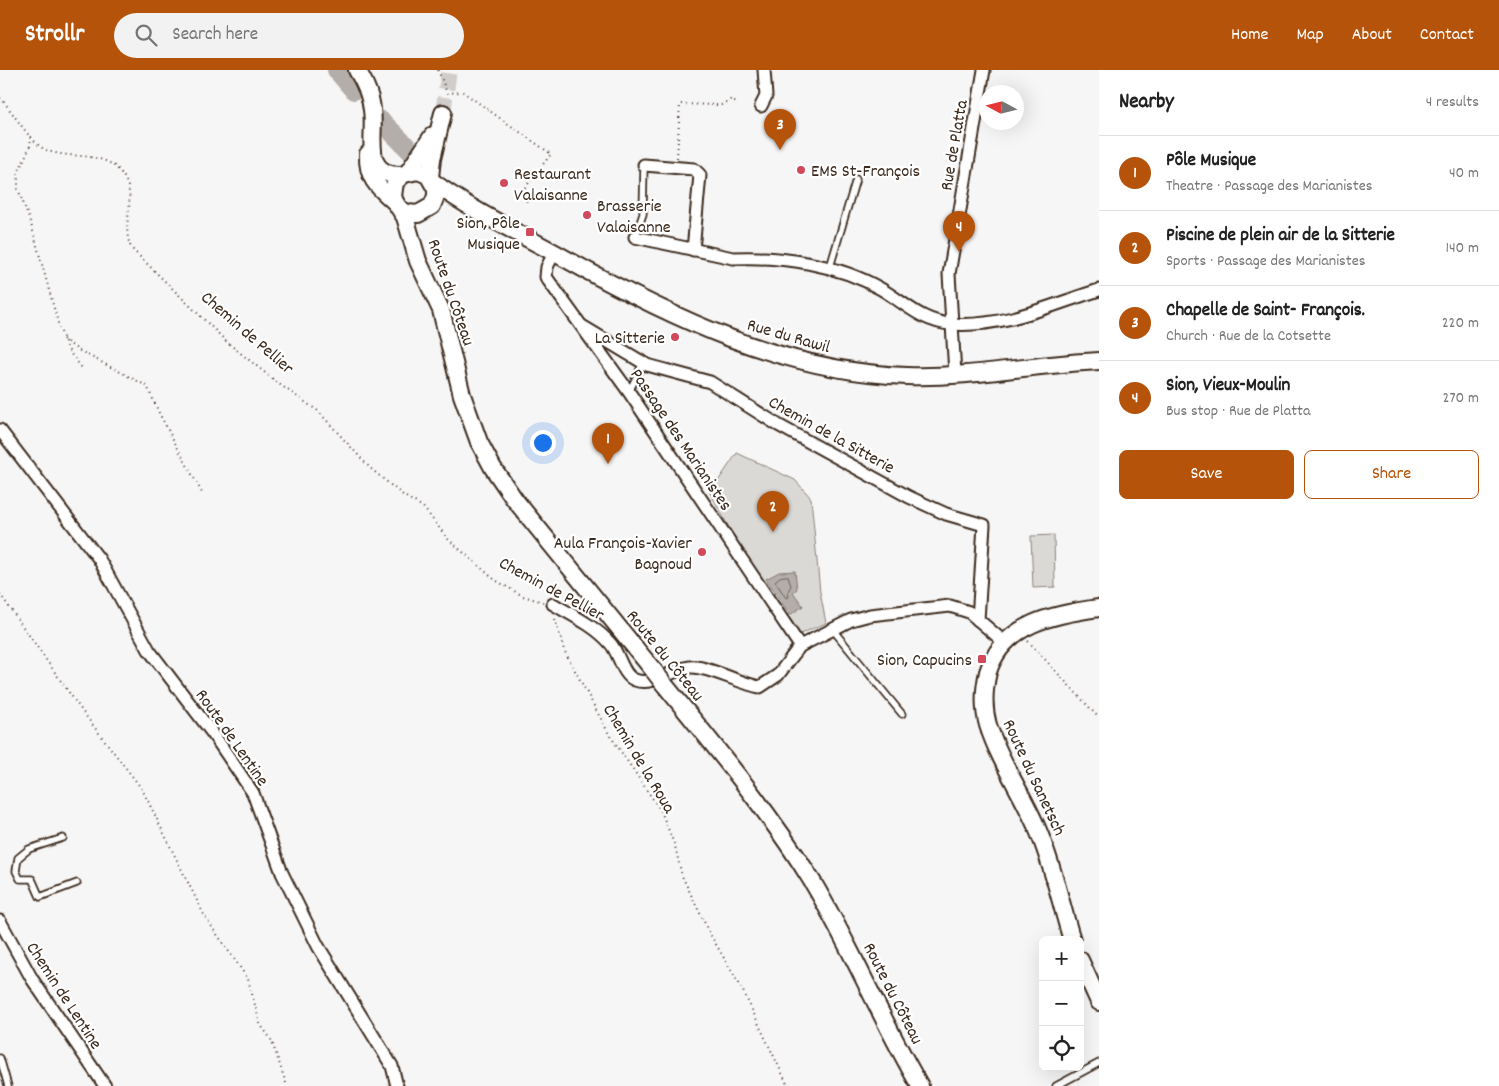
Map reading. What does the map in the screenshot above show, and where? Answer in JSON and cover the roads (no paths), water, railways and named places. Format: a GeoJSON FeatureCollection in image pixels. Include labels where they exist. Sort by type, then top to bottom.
{"type":"FeatureCollection","features":[{"type":"Feature","properties":{"kind":"street"},"geometry":{"type":"LineString","coordinates":[[357,70],[369,93],[373,120],[372,152],[376,164],[386,174],[420,172],[432,179]]}},
{"type":"Feature","properties":{"kind":"street"},"geometry":{"type":"LineString","coordinates":[[761,106],[766,96],[764,70]]}},
{"type":"Feature","properties":{"kind":"street","name":"Rue de Platta"},"geometry":{"type":"LineString","coordinates":[[955,374],[949,274],[952,243],[984,70]]}},
{"type":"Feature","properties":{"kind":"street"},"geometry":{"type":"LineString","coordinates":[[373,120],[368,159],[370,175],[378,189],[398,206],[412,214],[426,211],[436,196],[432,179],[432,159],[442,118],[393,188],[398,206]]}},
{"type":"Feature","properties":{"kind":"street"},"geometry":{"type":"LineString","coordinates":[[644,165],[694,169],[700,175],[693,250]]}},
{"type":"Feature","properties":{"kind":"street","name":"Rue du Rawil"},"geometry":{"type":"LineString","coordinates":[[432,179],[496,220],[611,284],[683,320],[777,354],[827,367],[909,376],[955,374],[1061,363],[1099,362]]}},
{"type":"Feature","properties":{"kind":"street","name":"Rue du Rawil"},"geometry":{"type":"LineString","coordinates":[[426,211],[442,205],[456,206],[496,220]]}},
{"type":"Feature","properties":{"kind":"street","name":"Route du Côteau"},"geometry":{"type":"LineString","coordinates":[[398,206],[413,238],[418,261],[441,310],[467,412],[486,456],[520,507],[759,802],[797,858],[838,927],[920,1086]]}},
{"type":"Feature","properties":{"kind":"street","name":"Route du Côteau"},"geometry":{"type":"LineString","coordinates":[[413,238],[426,211]]}},
{"type":"Feature","properties":{"kind":"street"},"geometry":{"type":"LineString","coordinates":[[635,237],[733,258],[750,258],[830,267],[880,288],[920,315],[934,321],[951,324],[1004,320],[1099,290]]}},
{"type":"Feature","properties":{"kind":"street","name":"Passage des Marianistes"},"geometry":{"type":"LineString","coordinates":[[554,253],[547,267],[546,277],[630,392],[800,646]]}},
{"type":"Feature","properties":{"kind":"street","name":"Chemin de la Sitterie"},"geometry":{"type":"LineString","coordinates":[[582,326],[643,363],[710,382],[778,425],[909,497],[946,514],[984,524],[978,620]]}},
{"type":"Feature","properties":{"kind":"street","name":"Route de Lentine"},"geometry":{"type":"LineString","coordinates":[[0,430],[99,559],[149,650],[213,734],[253,793],[286,882],[318,946],[392,1066],[397,1086]]}},
{"type":"Feature","properties":{"kind":"street","name":"Chemin de Pellier"},"geometry":{"type":"LineString","coordinates":[[553,604],[604,636],[615,649],[630,676],[635,680],[654,680],[693,666],[744,685],[760,688],[778,675],[800,646],[851,620],[870,615],[950,606],[968,612],[1004,642]]}},
{"type":"Feature","properties":{"kind":"street","name":"Route du Sanetsch"},"geometry":{"type":"LineString","coordinates":[[1071,936],[1044,844],[988,723],[985,708],[986,679],[996,654],[1004,642],[1018,631],[1038,621],[1099,608]]}},
{"type":"Feature","properties":{"kind":"street","name":"Chemin de Lentine"},"geometry":{"type":"LineString","coordinates":[[0,921],[32,980],[105,1086]]}},
{"type":"Feature","properties":{"kind":"street"},"geometry":{"type":"LineString","coordinates":[[1084,969],[1099,1002]]}},
{"type":"Feature","properties":{"kind":"lane"},"geometry":{"type":"LineString","coordinates":[[635,237],[644,214],[644,165]]}},
{"type":"Feature","properties":{"kind":"lane"},"geometry":{"type":"LineString","coordinates":[[830,267],[856,179]]}},
{"type":"Feature","properties":{"kind":"lane"},"geometry":{"type":"LineString","coordinates":[[630,392],[643,363]]}},
{"type":"Feature","properties":{"kind":"lane"},"geometry":{"type":"LineString","coordinates":[[833,630],[902,714]]}},
{"type":"Feature","properties":{"kind":"lane"},"geometry":{"type":"LineString","coordinates":[[63,838],[29,849],[18,858],[16,871],[20,880],[32,879],[40,897],[77,883]]}},
{"type":"Feature","properties":{"kind":"lane"},"geometry":{"type":"LineString","coordinates":[[0,1058],[8,1086]]}},
{"type":"Feature","properties":{"kind":"lane"},"geometry":{"type":"LineString","coordinates":[[1056,1086],[1099,1064]]}},
{"type":"Feature","properties":{"kind":"water"},"geometry":{"type":"Polygon","coordinates":[[[795,571],[797,589],[793,592],[803,606],[790,615],[766,579],[779,572],[795,571]]]}},
{"type":"Feature","properties":{"kind":"waterway"},"geometry":{"type":"LineString","coordinates":[[337,70],[354,90]]}},
{"type":"Feature","properties":{"kind":"waterway"},"geometry":{"type":"LineString","coordinates":[[381,121],[414,154]]}},
{"type":"Feature","properties":{"kind":"tunnel"},"geometry":{"type":"LineString","coordinates":[[443,113],[449,70]]}},
{"type":"Feature","properties":{"kind":"place","name":"Chapelle de Saint- François."},"geometry":{"type":"Point","coordinates":[780,150]}},
{"type":"Feature","properties":{"kind":"place","name":"EMS St-François"},"geometry":{"type":"Point","coordinates":[801,170]}},
{"type":"Feature","properties":{"kind":"place","name":"Restaurant Valaisanne"},"geometry":{"type":"Point","coordinates":[504,183]}},
{"type":"Feature","properties":{"kind":"place","name":"Brasserie Valaisanne"},"geometry":{"type":"Point","coordinates":[587,215]}},
{"type":"Feature","properties":{"kind":"place","name":"Sion, Pôle Musique"},"geometry":{"type":"Point","coordinates":[530,232]}},
{"type":"Feature","properties":{"kind":"place","name":"Sion, Vieux-Moulin"},"geometry":{"type":"Point","coordinates":[959,252]}},
{"type":"Feature","properties":{"kind":"place","name":"La Sitterie"},"geometry":{"type":"Point","coordinates":[675,337]}},
{"type":"Feature","properties":{"kind":"place","name":"Pôle Musique"},"geometry":{"type":"Point","coordinates":[608,464]}},
{"type":"Feature","properties":{"kind":"place","name":"Piscine de plein air de la Sitterie"},"geometry":{"type":"Point","coordinates":[773,532]}},
{"type":"Feature","properties":{"kind":"place","name":"Aula François-Xavier Bagnoud"},"geometry":{"type":"Point","coordinates":[702,552]}},
{"type":"Feature","properties":{"kind":"place","name":"Sion, Capucins"},"geometry":{"type":"Point","coordinates":[982,659]}}]}
